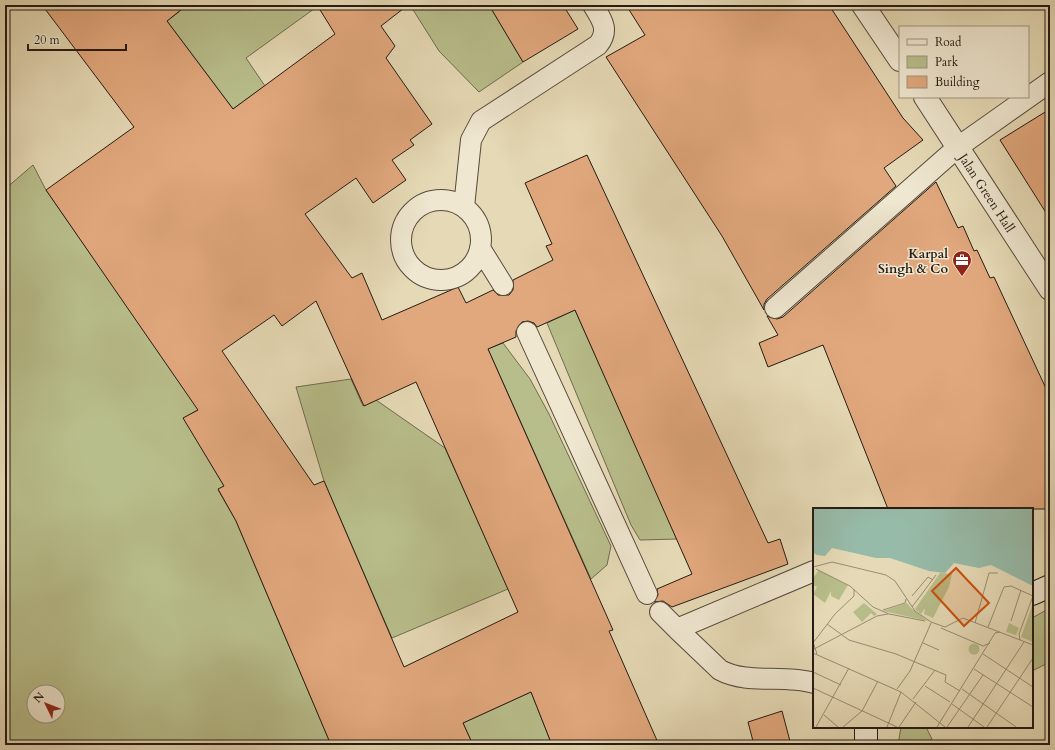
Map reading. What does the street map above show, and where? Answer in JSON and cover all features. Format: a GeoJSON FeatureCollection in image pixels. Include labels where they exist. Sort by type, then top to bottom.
{"type":"FeatureCollection","features":[{"type":"Feature","properties":{"kind":"street"},"geometry":{"type":"LineString","coordinates":[[863,5],[899,59]]}},
{"type":"Feature","properties":{"kind":"street","name":"Jalan Green Hall"},"geometry":{"type":"LineString","coordinates":[[926,98],[1050,289]]}},
{"type":"Feature","properties":{"kind":"street"},"geometry":{"type":"LineString","coordinates":[[1033,594],[1050,586]]}},
{"type":"Feature","properties":{"kind":"street"},"geometry":{"type":"LineString","coordinates":[[866,728],[866,745]]}},
{"type":"Feature","properties":{"kind":"lane"},"geometry":{"type":"LineString","coordinates":[[464,207],[472,140],[481,121],[598,45],[603,39],[605,30],[604,22],[593,5]]}},
{"type":"Feature","properties":{"kind":"lane"},"geometry":{"type":"LineString","coordinates":[[1029,97],[1050,82]]}},
{"type":"Feature","properties":{"kind":"lane"},"geometry":{"type":"LineString","coordinates":[[775,308],[958,147],[1027,98]]}},
{"type":"Feature","properties":{"kind":"lane"},"geometry":{"type":"LineString","coordinates":[[434,200],[449,200],[464,207],[474,218],[480,232],[480,248],[474,262],[463,273],[448,279],[432,279],[418,272],[407,262],[402,247],[402,231],[408,217],[419,206],[434,200]]}},
{"type":"Feature","properties":{"kind":"lane"},"geometry":{"type":"LineString","coordinates":[[480,248],[503,285]]}},
{"type":"Feature","properties":{"kind":"lane"},"geometry":{"type":"LineString","coordinates":[[527,332],[647,594]]}},
{"type":"Feature","properties":{"kind":"lane"},"geometry":{"type":"LineString","coordinates":[[677,629],[813,571]]}},
{"type":"Feature","properties":{"kind":"lane"},"geometry":{"type":"LineString","coordinates":[[660,612],[720,670],[727,674],[743,677],[796,678],[813,683]]}},
{"type":"Feature","properties":{"kind":"green space"},"geometry":{"type":"Polygon","coordinates":[[[173,5],[318,6],[246,58],[265,86],[233,109],[167,21],[179,12],[173,5]]]}},
{"type":"Feature","properties":{"kind":"green space"},"geometry":{"type":"Polygon","coordinates":[[[410,5],[489,5],[523,62],[479,92],[439,51],[410,5]]]}},
{"type":"Feature","properties":{"kind":"green space"},"geometry":{"type":"Polygon","coordinates":[[[33,165],[46,190],[199,409],[184,418],[224,486],[218,490],[236,521],[331,745],[5,745],[5,189],[33,165]]]}},
{"type":"Feature","properties":{"kind":"green space"},"geometry":{"type":"Polygon","coordinates":[[[575,310],[677,539],[640,540],[631,525],[547,323],[575,310]]]}},
{"type":"Feature","properties":{"kind":"green space"},"geometry":{"type":"Polygon","coordinates":[[[503,343],[530,379],[549,414],[611,546],[607,565],[591,579],[488,349],[503,343]]]}},
{"type":"Feature","properties":{"kind":"green space"},"geometry":{"type":"Polygon","coordinates":[[[351,379],[363,406],[376,400],[445,448],[508,589],[392,638],[324,481],[296,387],[351,379]]]}},
{"type":"Feature","properties":{"kind":"green space"},"geometry":{"type":"Polygon","coordinates":[[[1050,608],[1050,662],[1033,670],[1033,617],[1050,608]]]}},
{"type":"Feature","properties":{"kind":"green space"},"geometry":{"type":"Polygon","coordinates":[[[531,692],[552,745],[473,745],[463,723],[531,692]]]}},
{"type":"Feature","properties":{"kind":"green space"},"geometry":{"type":"Polygon","coordinates":[[[901,728],[926,728],[932,739],[921,745],[898,745],[901,728]]]}},
{"type":"Feature","properties":{"kind":"building"},"geometry":{"type":"Polygon","coordinates":[[[42,5],[187,5],[167,21],[233,109],[335,34],[317,5],[408,5],[381,26],[395,46],[386,58],[432,124],[410,140],[414,145],[392,160],[406,180],[373,203],[356,178],[305,214],[352,278],[362,273],[382,320],[458,287],[466,303],[493,290],[498,295],[509,295],[513,290],[513,280],[553,260],[546,246],[552,244],[525,183],[587,155],[768,543],[780,539],[788,564],[672,607],[663,601],[654,602],[658,595],[657,589],[692,574],[575,310],[537,327],[534,323],[528,321],[522,322],[516,331],[516,337],[488,349],[613,630],[609,631],[659,745],[552,745],[531,692],[463,723],[473,745],[331,745],[236,521],[218,489],[224,486],[183,418],[198,410],[46,190],[134,127],[42,5]],[[316,301],[282,326],[274,315],[222,351],[314,485],[324,481],[404,667],[518,612],[416,382],[364,406],[316,301]]]}},
{"type":"Feature","properties":{"kind":"building"},"geometry":{"type":"Polygon","coordinates":[[[489,5],[563,5],[578,29],[523,62],[489,5]]]}},
{"type":"Feature","properties":{"kind":"building"},"geometry":{"type":"Polygon","coordinates":[[[626,5],[829,5],[903,118],[923,140],[884,168],[896,186],[767,299],[764,304],[764,310],[722,236],[606,57],[645,35],[626,5]]]}},
{"type":"Feature","properties":{"kind":"building"},"geometry":{"type":"Polygon","coordinates":[[[1050,109],[1050,219],[1000,140],[1050,109]]]}},
{"type":"Feature","properties":{"kind":"building"},"geometry":{"type":"Polygon","coordinates":[[[936,182],[958,228],[963,226],[974,251],[977,250],[990,278],[994,277],[1050,397],[1050,509],[888,508],[823,345],[768,367],[759,343],[778,335],[767,316],[777,319],[783,317],[936,182]]]}},
{"type":"Feature","properties":{"kind":"building"},"geometry":{"type":"Polygon","coordinates":[[[782,711],[791,745],[754,745],[748,722],[782,711]]]}},
{"type":"Feature","properties":{"kind":"place","name":"Karpal Singh & Co"},"geometry":{"type":"Point","coordinates":[962,277]}}]}
